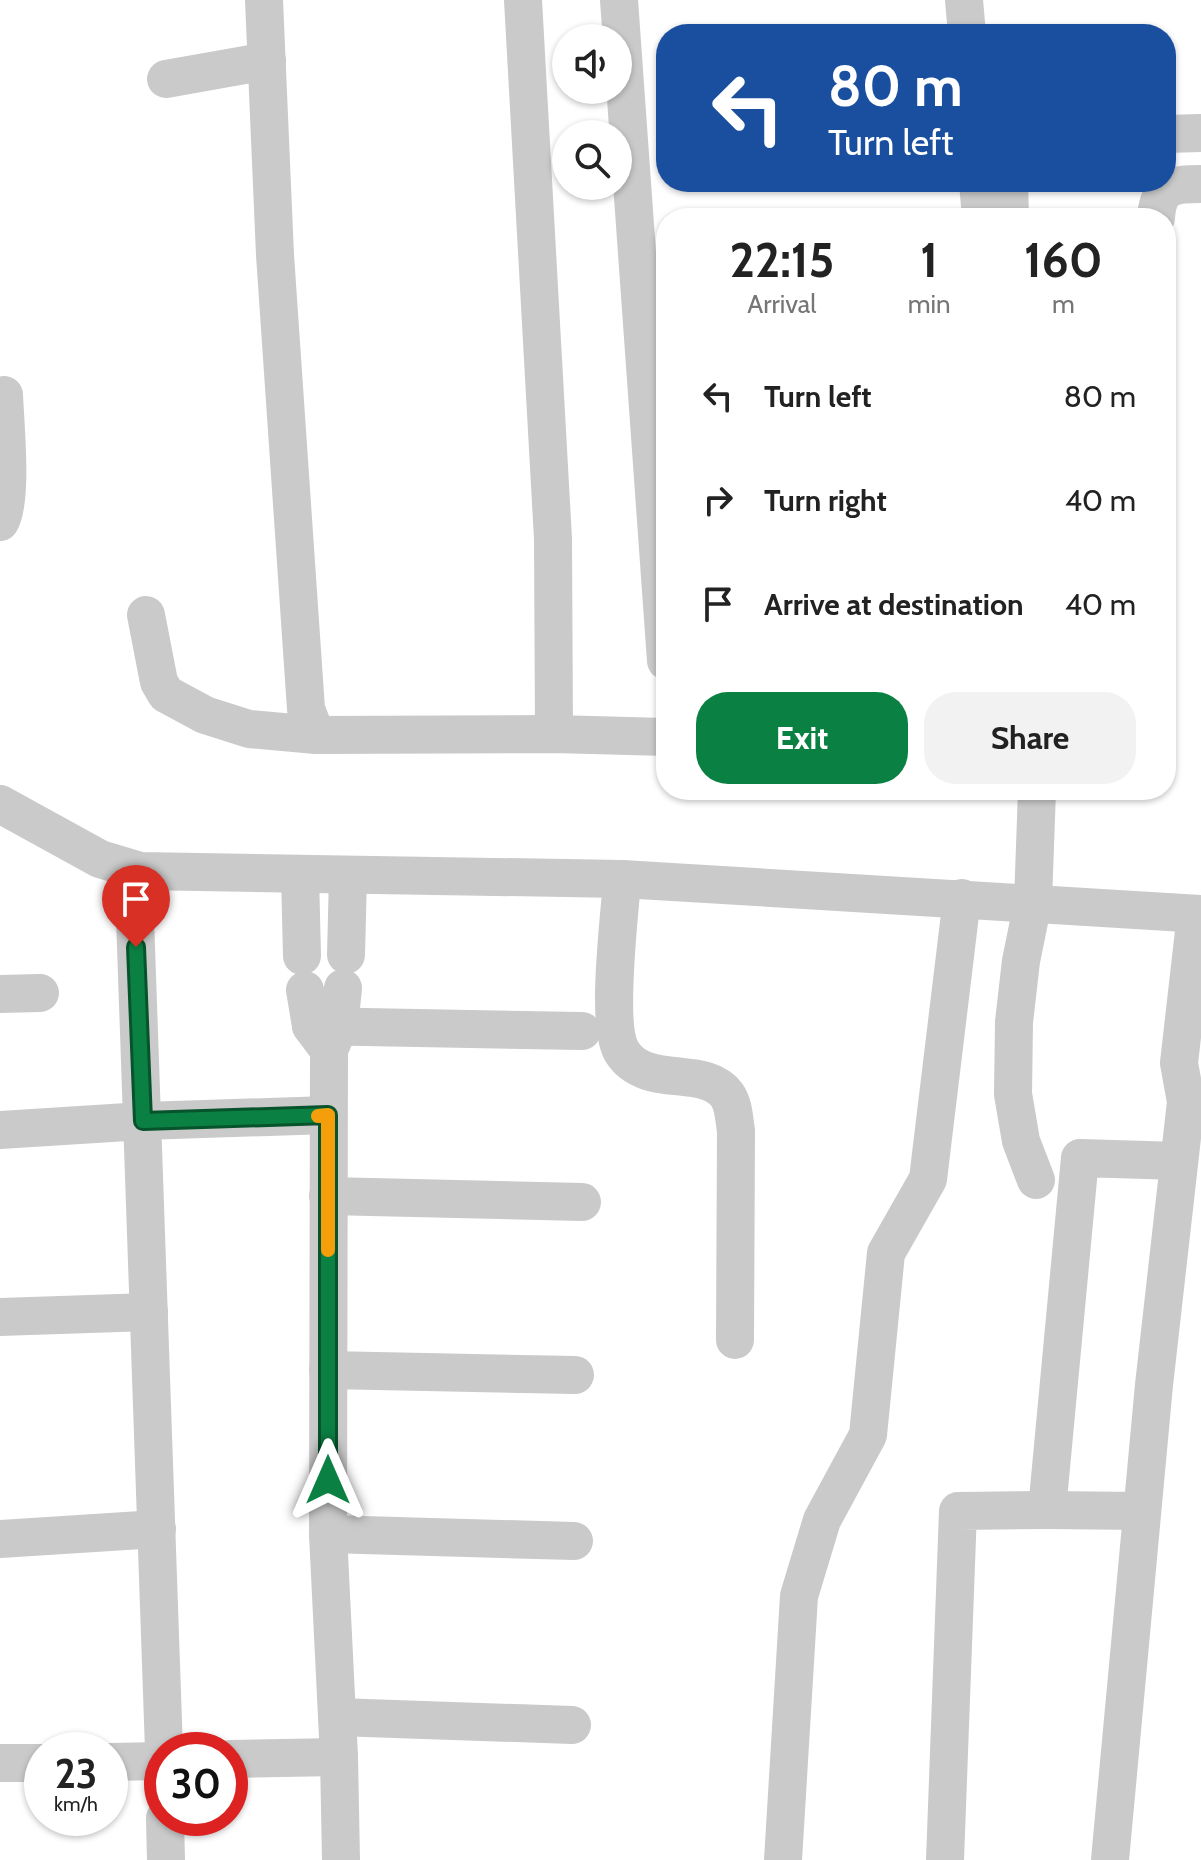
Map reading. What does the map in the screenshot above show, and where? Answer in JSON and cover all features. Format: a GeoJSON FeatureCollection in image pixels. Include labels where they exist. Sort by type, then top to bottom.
{"type":"FeatureCollection","features":[{"type":"Feature","properties":{"kind":"street"},"geometry":{"type":"LineString","coordinates":[[264,0],[275,255],[306,709],[316,735]]}},
{"type":"Feature","properties":{"kind":"street"},"geometry":{"type":"LineString","coordinates":[[523,0],[553,539],[554,734]]}},
{"type":"Feature","properties":{"kind":"street"},"geometry":{"type":"LineString","coordinates":[[619,0],[656,520]]}},
{"type":"Feature","properties":{"kind":"street"},"geometry":{"type":"LineString","coordinates":[[964,0],[966,24]]}},
{"type":"Feature","properties":{"kind":"street"},"geometry":{"type":"LineString","coordinates":[[166,79],[267,61]]}},
{"type":"Feature","properties":{"kind":"street"},"geometry":{"type":"LineString","coordinates":[[1176,134],[1201,133]]}},
{"type":"Feature","properties":{"kind":"street"},"geometry":{"type":"LineString","coordinates":[[1176,185],[1201,184]]}},
{"type":"Feature","properties":{"kind":"street"},"geometry":{"type":"LineString","coordinates":[[0,522],[5,516],[7,477],[4,395]]}},
{"type":"Feature","properties":{"kind":"street"},"geometry":{"type":"LineString","coordinates":[[146,615],[159,682],[166,694],[205,715],[249,729],[316,735],[656,737]]}},
{"type":"Feature","properties":{"kind":"street"},"geometry":{"type":"LineString","coordinates":[[1036,1180],[1021,1141],[1013,1094],[1014,1022],[1021,961],[1033,902],[1037,800]]}},
{"type":"Feature","properties":{"kind":"street"},"geometry":{"type":"LineString","coordinates":[[0,804],[100,859],[140,871],[622,879],[1198,914],[1179,1063],[1186,1102],[1142,1511],[1110,1860]]}},
{"type":"Feature","properties":{"kind":"street"},"geometry":{"type":"LineString","coordinates":[[300,875],[328,1115],[328,1534],[341,1860]]}},
{"type":"Feature","properties":{"kind":"street"},"geometry":{"type":"LineString","coordinates":[[317,1010],[344,972],[348,876]]}},
{"type":"Feature","properties":{"kind":"street"},"geometry":{"type":"LineString","coordinates":[[622,879],[614,1024],[621,1050],[633,1065],[653,1074],[702,1080],[716,1086],[726,1094],[733,1109],[736,1131],[735,1340]]}},
{"type":"Feature","properties":{"kind":"street"},"geometry":{"type":"LineString","coordinates":[[783,1860],[799,1596],[822,1520],[868,1435],[886,1253],[928,1179],[962,898]]}},
{"type":"Feature","properties":{"kind":"street"},"geometry":{"type":"LineString","coordinates":[[135,918],[163,1732]]}},
{"type":"Feature","properties":{"kind":"street"},"geometry":{"type":"LineString","coordinates":[[0,994],[40,993]]}},
{"type":"Feature","properties":{"kind":"street"},"geometry":{"type":"LineString","coordinates":[[317,1010],[582,1031]]}},
{"type":"Feature","properties":{"kind":"street"},"geometry":{"type":"LineString","coordinates":[[0,1130],[143,1121],[328,1115]]}},
{"type":"Feature","properties":{"kind":"street"},"geometry":{"type":"LineString","coordinates":[[1047,1510],[1080,1158],[1179,1161]]}},
{"type":"Feature","properties":{"kind":"street"},"geometry":{"type":"LineString","coordinates":[[328,1196],[582,1202]]}},
{"type":"Feature","properties":{"kind":"street"},"geometry":{"type":"LineString","coordinates":[[0,1317],[149,1312]]}},
{"type":"Feature","properties":{"kind":"street"},"geometry":{"type":"LineString","coordinates":[[328,1370],[575,1375]]}},
{"type":"Feature","properties":{"kind":"street"},"geometry":{"type":"LineString","coordinates":[[945,1860],[958,1511],[1142,1511]]}},
{"type":"Feature","properties":{"kind":"street"},"geometry":{"type":"LineString","coordinates":[[0,1539],[157,1529]]}},
{"type":"Feature","properties":{"kind":"street"},"geometry":{"type":"LineString","coordinates":[[328,1534],[574,1541]]}},
{"type":"Feature","properties":{"kind":"street"},"geometry":{"type":"LineString","coordinates":[[337,1717],[572,1725]]}},
{"type":"Feature","properties":{"kind":"street"},"geometry":{"type":"LineString","coordinates":[[248,1759],[339,1757]]}},
{"type":"Feature","properties":{"kind":"street"},"geometry":{"type":"LineString","coordinates":[[0,1763],[24,1763]]}},
{"type":"Feature","properties":{"kind":"street"},"geometry":{"type":"LineString","coordinates":[[165,1836],[166,1860]]}},
{"type":"Feature","properties":{"kind":"slow traffic"},"geometry":{"type":"LineString","coordinates":[[318,1116],[328,1115],[328,1250]]}},
{"type":"Feature","properties":{"kind":"route"},"geometry":{"type":"LineString","coordinates":[[136,947],[143,1121],[328,1115],[328,1480]]}}]}
